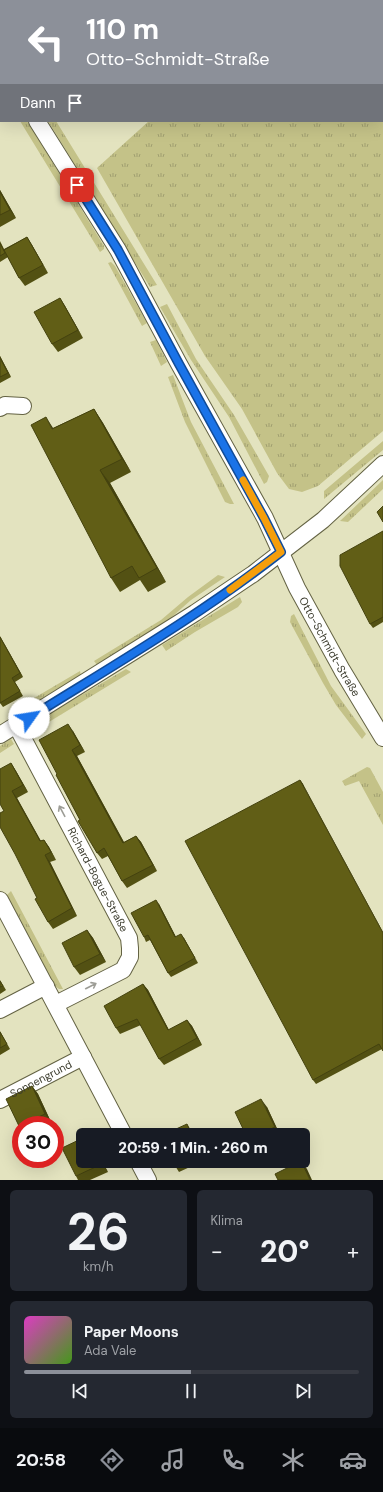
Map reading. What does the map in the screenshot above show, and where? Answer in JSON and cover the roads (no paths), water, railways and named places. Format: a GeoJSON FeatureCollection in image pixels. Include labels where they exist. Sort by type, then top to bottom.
{"type":"FeatureCollection","features":[{"type":"Feature","properties":{"kind":"street","name":"Otto-Schmidt-Straße"},"geometry":{"type":"LineString","coordinates":[[38,122],[118,250],[264,518],[297,588],[342,670],[383,738]]}},
{"type":"Feature","properties":{"kind":"street"},"geometry":{"type":"LineString","coordinates":[[0,408],[5,405],[23,406]]}},
{"type":"Feature","properties":{"kind":"street"},"geometry":{"type":"LineString","coordinates":[[0,735],[196,614],[253,574],[323,520],[383,464]]}},
{"type":"Feature","properties":{"kind":"street","name":"Richard-Bogue-Straße"},"geometry":{"type":"LineString","coordinates":[[16,726],[129,938],[130,957],[123,970],[56,1004]]}},
{"type":"Feature","properties":{"kind":"street"},"geometry":{"type":"LineString","coordinates":[[0,900],[120,1128]]}},
{"type":"Feature","properties":{"kind":"street"},"geometry":{"type":"LineString","coordinates":[[0,1010],[46,986]]}},
{"type":"Feature","properties":{"kind":"street","name":"Sonnengrund"},"geometry":{"type":"LineString","coordinates":[[0,1100],[83,1057]]}},
{"type":"Feature","properties":{"kind":"street"},"geometry":{"type":"LineString","coordinates":[[142,1168],[148,1180]]}}]}
